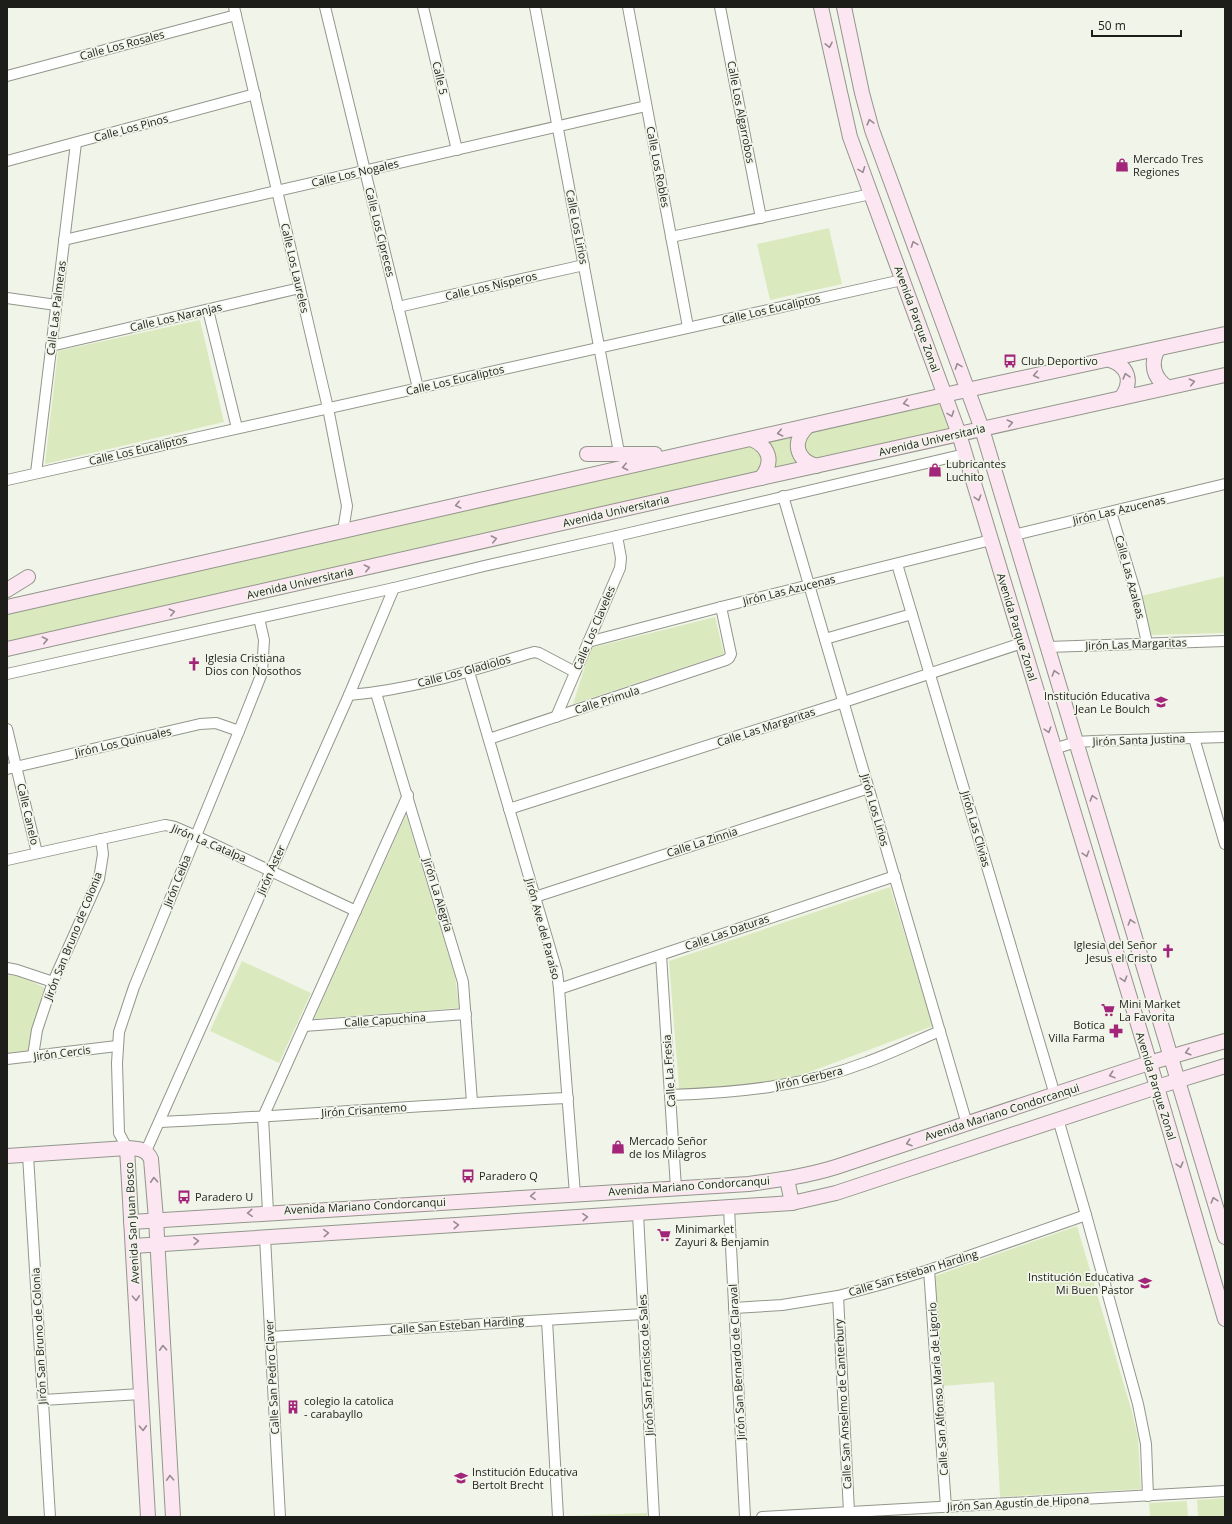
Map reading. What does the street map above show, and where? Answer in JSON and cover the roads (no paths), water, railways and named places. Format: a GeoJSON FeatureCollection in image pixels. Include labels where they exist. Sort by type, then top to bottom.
{"type":"FeatureCollection","features":[{"type":"Feature","properties":{"kind":"main road","name":"Avenida Parque Zonal"},"geometry":{"type":"LineString","coordinates":[[821,7],[850,137],[959,434],[1150,1063],[1225,1319]]}},
{"type":"Feature","properties":{"kind":"main road","name":"Avenida Parque Zonal"},"geometry":{"type":"LineString","coordinates":[[844,7],[862,93],[872,130],[982,429],[1225,1237]]}},
{"type":"Feature","properties":{"kind":"main road"},"geometry":{"type":"LineString","coordinates":[[7,607],[944,395],[1225,334]]}},
{"type":"Feature","properties":{"kind":"main road"},"geometry":{"type":"LineString","coordinates":[[1158,349],[1154,356],[1153,370],[1156,377],[1167,388]]}},
{"type":"Feature","properties":{"kind":"main road"},"geometry":{"type":"LineString","coordinates":[[1110,360],[1118,363],[1124,368],[1127,375],[1127,387],[1121,398]]}},
{"type":"Feature","properties":{"kind":"main road","name":"Avenida Universitaria"},"geometry":{"type":"LineString","coordinates":[[7,649],[761,478],[1225,375]]}},
{"type":"Feature","properties":{"kind":"main road"},"geometry":{"type":"LineString","coordinates":[[808,426],[801,432],[798,440],[798,449],[801,457],[808,463],[816,466]]}},
{"type":"Feature","properties":{"kind":"main road"},"geometry":{"type":"LineString","coordinates":[[751,439],[762,445],[768,456],[769,464],[766,472],[761,478]]}},
{"type":"Feature","properties":{"kind":"main road"},"geometry":{"type":"LineString","coordinates":[[587,454],[680,455]]}},
{"type":"Feature","properties":{"kind":"main road"},"geometry":{"type":"LineString","coordinates":[[7,590],[28,577]]}},
{"type":"Feature","properties":{"kind":"main road","name":"Avenida Mariano Condorcanqui"},"geometry":{"type":"LineString","coordinates":[[131,1222],[268,1212],[749,1184],[788,1179],[836,1167],[1150,1063],[1225,1041]]}},
{"type":"Feature","properties":{"kind":"main road"},"geometry":{"type":"LineString","coordinates":[[133,1246],[792,1203],[836,1193],[1178,1080],[1225,1066]]}},
{"type":"Feature","properties":{"kind":"main road"},"geometry":{"type":"LineString","coordinates":[[1166,1117],[1187,1110]]}},
{"type":"Feature","properties":{"kind":"main road"},"geometry":{"type":"LineString","coordinates":[[7,1156],[127,1148]]}},
{"type":"Feature","properties":{"kind":"main road","name":"Avenida San Juan Bosco"},"geometry":{"type":"LineString","coordinates":[[148,1517],[127,1148],[143,1149],[146,1151],[153,1164],[173,1517]]}},
{"type":"Feature","properties":{"kind":"main road"},"geometry":{"type":"LineString","coordinates":[[788,1179],[792,1203]]}},
{"type":"Feature","properties":{"kind":"main road"},"geometry":{"type":"LineString","coordinates":[[516,1197],[518,1221]]}},
{"type":"Feature","properties":{"kind":"street","name":"Calle Los Cipreces"},"geometry":{"type":"LineString","coordinates":[[325,7],[418,388]]}},
{"type":"Feature","properties":{"kind":"street","name":"Calle 5"},"geometry":{"type":"LineString","coordinates":[[423,7],[457,150]]}},
{"type":"Feature","properties":{"kind":"street","name":"Calle Los Lirios"},"geometry":{"type":"LineString","coordinates":[[535,7],[618,447]]}},
{"type":"Feature","properties":{"kind":"street","name":"Calle Los Robles"},"geometry":{"type":"LineString","coordinates":[[628,7],[688,327]]}},
{"type":"Feature","properties":{"kind":"street","name":"Calle Los Algarrobos"},"geometry":{"type":"LineString","coordinates":[[720,7],[761,218]]}},
{"type":"Feature","properties":{"kind":"street","name":"Calle Los Rosales"},"geometry":{"type":"LineString","coordinates":[[7,76],[235,11]]}},
{"type":"Feature","properties":{"kind":"street","name":"Calle Los Laureles"},"geometry":{"type":"LineString","coordinates":[[235,11],[328,408],[347,506],[343,531]]}},
{"type":"Feature","properties":{"kind":"street","name":"Calle Los Pinos"},"geometry":{"type":"LineString","coordinates":[[7,161],[255,94]]}},
{"type":"Feature","properties":{"kind":"street","name":"Calle Los Nogales"},"geometry":{"type":"LineString","coordinates":[[64,240],[646,106]]}},
{"type":"Feature","properties":{"kind":"street","name":"Calle Las Palmeras"},"geometry":{"type":"LineString","coordinates":[[36,473],[76,143]]}},
{"type":"Feature","properties":{"kind":"street"},"geometry":{"type":"LineString","coordinates":[[671,237],[871,194]]}},
{"type":"Feature","properties":{"kind":"street","name":"Calle Los Nísperos"},"geometry":{"type":"LineString","coordinates":[[398,307],[584,264]]}},
{"type":"Feature","properties":{"kind":"street","name":"Calle Los Eucaliptos"},"geometry":{"type":"LineString","coordinates":[[7,480],[902,280]]}},
{"type":"Feature","properties":{"kind":"street","name":"Calle Los Naranjas"},"geometry":{"type":"LineString","coordinates":[[51,346],[300,288]]}},
{"type":"Feature","properties":{"kind":"street"},"geometry":{"type":"LineString","coordinates":[[7,298],[56,305]]}},
{"type":"Feature","properties":{"kind":"street"},"geometry":{"type":"LineString","coordinates":[[208,310],[237,428]]}},
{"type":"Feature","properties":{"kind":"street","name":"Avenida Universitaria"},"geometry":{"type":"LineString","coordinates":[[7,674],[394,588],[965,454]]}},
{"type":"Feature","properties":{"kind":"street","name":"Jirón Las Azucenas"},"geometry":{"type":"LineString","coordinates":[[1014,535],[1225,484]]}},
{"type":"Feature","properties":{"kind":"street","name":"Jirón Los Lirios"},"geometry":{"type":"LineString","coordinates":[[783,496],[967,1124]]}},
{"type":"Feature","properties":{"kind":"street","name":"Calle Las Azaleas"},"geometry":{"type":"LineString","coordinates":[[1111,512],[1136,594],[1147,643]]}},
{"type":"Feature","properties":{"kind":"street","name":"Calle Los Claveles"},"geometry":{"type":"LineString","coordinates":[[556,717],[620,568],[621,558],[617,536]]}},
{"type":"Feature","properties":{"kind":"street","name":"Jirón Las Azucenas"},"geometry":{"type":"LineString","coordinates":[[588,642],[721,607],[991,540]]}},
{"type":"Feature","properties":{"kind":"street","name":"Jirón Las Clivias"},"geometry":{"type":"LineString","coordinates":[[897,564],[1055,1095]]}},
{"type":"Feature","properties":{"kind":"street","name":"Jirón Áster"},"geometry":{"type":"LineString","coordinates":[[146,1151],[349,695],[394,588]]}},
{"type":"Feature","properties":{"kind":"street","name":"Calle Primula"},"geometry":{"type":"LineString","coordinates":[[489,739],[726,660],[731,654],[721,607]]}},
{"type":"Feature","properties":{"kind":"street"},"geometry":{"type":"LineString","coordinates":[[825,639],[912,614]]}},
{"type":"Feature","properties":{"kind":"street","name":"Jirón Ceiba"},"geometry":{"type":"LineString","coordinates":[[127,1148],[119,1133],[117,1046],[120,1032],[128,1004],[262,673],[264,640],[259,618]]}},
{"type":"Feature","properties":{"kind":"street","name":"Jirón Las Margaritas"},"geometry":{"type":"LineString","coordinates":[[1048,647],[1225,641]]}},
{"type":"Feature","properties":{"kind":"street","name":"Calle Las Margaritas"},"geometry":{"type":"LineString","coordinates":[[509,809],[844,702],[1022,643]]}},
{"type":"Feature","properties":{"kind":"street","name":"Calle Los Gladiolos"},"geometry":{"type":"LineString","coordinates":[[349,695],[376,693],[469,672],[534,652],[539,653],[575,672]]}},
{"type":"Feature","properties":{"kind":"street","name":"Jirón Ave del Paraíso"},"geometry":{"type":"LineString","coordinates":[[469,672],[557,972],[560,989],[574,1194]]}},
{"type":"Feature","properties":{"kind":"street","name":"Jirón La Alegría"},"geometry":{"type":"LineString","coordinates":[[376,693],[408,795],[463,982],[472,1102]]}},
{"type":"Feature","properties":{"kind":"street","name":"Jirón Los Quinuales"},"geometry":{"type":"LineString","coordinates":[[12,768],[200,724],[216,723],[239,731]]}},
{"type":"Feature","properties":{"kind":"street","name":"Calle Canelo"},"geometry":{"type":"LineString","coordinates":[[7,729],[12,768],[37,853]]}},
{"type":"Feature","properties":{"kind":"street","name":"Jirón Santa Justina"},"geometry":{"type":"LineString","coordinates":[[1054,749],[1076,742],[1225,737]]}},
{"type":"Feature","properties":{"kind":"street"},"geometry":{"type":"LineString","coordinates":[[1194,738],[1225,844]]}},
{"type":"Feature","properties":{"kind":"street","name":"Calle La Zinnia"},"geometry":{"type":"LineString","coordinates":[[535,897],[869,788]]}},
{"type":"Feature","properties":{"kind":"street"},"geometry":{"type":"LineString","coordinates":[[268,1212],[263,1117],[408,795]]}},
{"type":"Feature","properties":{"kind":"street","name":"Jirón La Catalpa"},"geometry":{"type":"LineString","coordinates":[[7,860],[165,825],[175,827],[196,836],[356,911]]}},
{"type":"Feature","properties":{"kind":"street","name":"Jirón San Bruno de Colonia"},"geometry":{"type":"LineString","coordinates":[[33,1056],[37,1030],[53,982],[99,879],[103,854],[101,839]]}},
{"type":"Feature","properties":{"kind":"street","name":"Calle Las Daturas"},"geometry":{"type":"LineString","coordinates":[[560,989],[895,876]]}},
{"type":"Feature","properties":{"kind":"street","name":"Calle La Fresia"},"geometry":{"type":"LineString","coordinates":[[661,955],[676,1188]]}},
{"type":"Feature","properties":{"kind":"street"},"geometry":{"type":"LineString","coordinates":[[7,968],[53,982]]}},
{"type":"Feature","properties":{"kind":"street","name":"Calle Capuchina"},"geometry":{"type":"LineString","coordinates":[[304,1026],[466,1014]]}},
{"type":"Feature","properties":{"kind":"street","name":"Jirón Gerbera"},"geometry":{"type":"LineString","coordinates":[[670,1095],[733,1092],[796,1082],[832,1074],[867,1062],[940,1031]]}},
{"type":"Feature","properties":{"kind":"street","name":"Jirón Cercis"},"geometry":{"type":"LineString","coordinates":[[7,1059],[117,1046]]}},
{"type":"Feature","properties":{"kind":"street","name":"Jirón Crisantemo"},"geometry":{"type":"LineString","coordinates":[[160,1122],[263,1117],[472,1102],[568,1098]]}},
{"type":"Feature","properties":{"kind":"street"},"geometry":{"type":"LineString","coordinates":[[1058,1120],[1086,1215],[1143,1427],[1146,1444],[1148,1496]]}},
{"type":"Feature","properties":{"kind":"street","name":"Jirón San Bruno de Colonia"},"geometry":{"type":"LineString","coordinates":[[28,1155],[50,1517]]}},
{"type":"Feature","properties":{"kind":"street","name":"Jirón San Bernardo de Claraval"},"geometry":{"type":"LineString","coordinates":[[729,1208],[745,1517]]}},
{"type":"Feature","properties":{"kind":"street","name":"Jirón San Francisco de Sales"},"geometry":{"type":"LineString","coordinates":[[638,1214],[654,1517]]}},
{"type":"Feature","properties":{"kind":"street","name":"Calle San Esteban Harding"},"geometry":{"type":"LineString","coordinates":[[734,1308],[782,1305],[838,1296],[930,1270],[1086,1215]]}},
{"type":"Feature","properties":{"kind":"street","name":"Calle San Pedro Claver"},"geometry":{"type":"LineString","coordinates":[[265,1237],[280,1517]]}},
{"type":"Feature","properties":{"kind":"street","name":"Calle San Alfonso María de Ligorio"},"geometry":{"type":"LineString","coordinates":[[930,1270],[946,1507]]}},
{"type":"Feature","properties":{"kind":"street","name":"Calle San Anselmo de Canterbury"},"geometry":{"type":"LineString","coordinates":[[838,1296],[849,1512]]}},
{"type":"Feature","properties":{"kind":"street","name":"Calle San Esteban Harding"},"geometry":{"type":"LineString","coordinates":[[270,1337],[644,1314]]}},
{"type":"Feature","properties":{"kind":"street"},"geometry":{"type":"LineString","coordinates":[[547,1320],[558,1517]]}},
{"type":"Feature","properties":{"kind":"street"},"geometry":{"type":"LineString","coordinates":[[43,1400],[141,1394]]}},
{"type":"Feature","properties":{"kind":"street","name":"Jirón San Agustín de Hipona"},"geometry":{"type":"LineString","coordinates":[[762,1517],[1225,1491]]}},
{"type":"Feature","properties":{"kind":"place","name":"Mercado Tres Regiones"},"geometry":{"type":"Point","coordinates":[1122,165]}},
{"type":"Feature","properties":{"kind":"place","name":"Club Deportivo"},"geometry":{"type":"Point","coordinates":[1010,361]}},
{"type":"Feature","properties":{"kind":"place","name":"Lubricantes Luchito"},"geometry":{"type":"Point","coordinates":[935,470]}},
{"type":"Feature","properties":{"kind":"place","name":"Iglesia Cristiana Dios con Nosothos"},"geometry":{"type":"Point","coordinates":[194,664]}},
{"type":"Feature","properties":{"kind":"place","name":"Institución Educativa Jean Le Boulch"},"geometry":{"type":"Point","coordinates":[1161,702]}},
{"type":"Feature","properties":{"kind":"place","name":"Iglesia del Señor Jesus el Cristo"},"geometry":{"type":"Point","coordinates":[1168,951]}},
{"type":"Feature","properties":{"kind":"place","name":"Mini Market La Favorita"},"geometry":{"type":"Point","coordinates":[1108,1010]}},
{"type":"Feature","properties":{"kind":"place","name":"Botica Villa Farma"},"geometry":{"type":"Point","coordinates":[1116,1031]}},
{"type":"Feature","properties":{"kind":"place","name":"Mercado Señor de los Milagros"},"geometry":{"type":"Point","coordinates":[618,1147]}},
{"type":"Feature","properties":{"kind":"place","name":"Paradero Q"},"geometry":{"type":"Point","coordinates":[468,1176]}},
{"type":"Feature","properties":{"kind":"place","name":"Paradero U"},"geometry":{"type":"Point","coordinates":[184,1197]}},
{"type":"Feature","properties":{"kind":"place","name":"Minimarket Zayuri & Benjamin"},"geometry":{"type":"Point","coordinates":[664,1235]}},
{"type":"Feature","properties":{"kind":"place","name":"Institución Educativa Mi Buen Pastor"},"geometry":{"type":"Point","coordinates":[1145,1283]}},
{"type":"Feature","properties":{"kind":"place","name":"colegio la catolica - carabayllo"},"geometry":{"type":"Point","coordinates":[293,1407]}},
{"type":"Feature","properties":{"kind":"place","name":"Institución Educativa Bertolt Brecht"},"geometry":{"type":"Point","coordinates":[461,1478]}}]}
